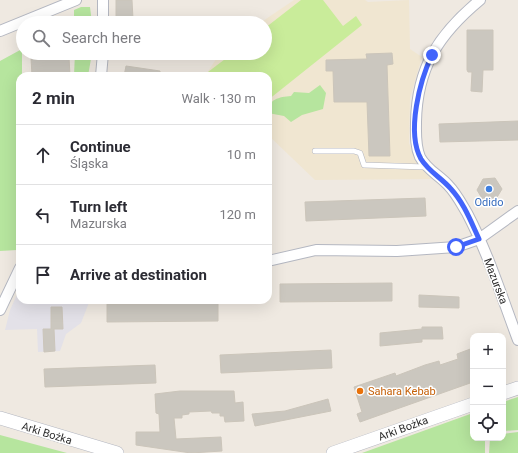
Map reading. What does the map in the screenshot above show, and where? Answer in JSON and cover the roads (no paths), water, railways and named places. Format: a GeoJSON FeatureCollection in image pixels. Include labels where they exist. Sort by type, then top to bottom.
{"type":"FeatureCollection","features":[{"type":"Feature","properties":{"kind":"street"},"geometry":{"type":"LineString","coordinates":[[38,16],[76,0]]}},
{"type":"Feature","properties":{"kind":"street"},"geometry":{"type":"LineString","coordinates":[[104,0],[104,16]]}},
{"type":"Feature","properties":{"kind":"street","name":"Mazurska"},"geometry":{"type":"LineString","coordinates":[[480,0],[446,32],[438,42],[422,81],[417,99],[416,138],[420,157],[427,167],[447,184],[459,199],[479,239],[518,340]]}},
{"type":"Feature","properties":{"kind":"street"},"geometry":{"type":"LineString","coordinates":[[0,32],[16,25]]}},
{"type":"Feature","properties":{"kind":"street"},"geometry":{"type":"LineString","coordinates":[[101,72],[102,60]]}},
{"type":"Feature","properties":{"kind":"street"},"geometry":{"type":"LineString","coordinates":[[272,260],[316,250],[397,251],[456,247],[479,239],[518,212]]}},
{"type":"Feature","properties":{"kind":"street"},"geometry":{"type":"LineString","coordinates":[[0,310],[16,276]]}},
{"type":"Feature","properties":{"kind":"street"},"geometry":{"type":"LineString","coordinates":[[506,392],[518,388]]}},
{"type":"Feature","properties":{"kind":"street","name":"Arki Bożka"},"geometry":{"type":"LineString","coordinates":[[333,453],[470,405]]}},
{"type":"Feature","properties":{"kind":"street","name":"Arki Bożka"},"geometry":{"type":"LineString","coordinates":[[0,418],[116,453]]}},
{"type":"Feature","properties":{"kind":"lane"},"geometry":{"type":"LineString","coordinates":[[315,151],[354,151],[360,153],[364,165],[427,167]]}},
{"type":"Feature","properties":{"kind":"place","name":"Odido"},"geometry":{"type":"Point","coordinates":[489,189]}},
{"type":"Feature","properties":{"kind":"place","name":"Sahara Kebab"},"geometry":{"type":"Point","coordinates":[360,391]}}]}
